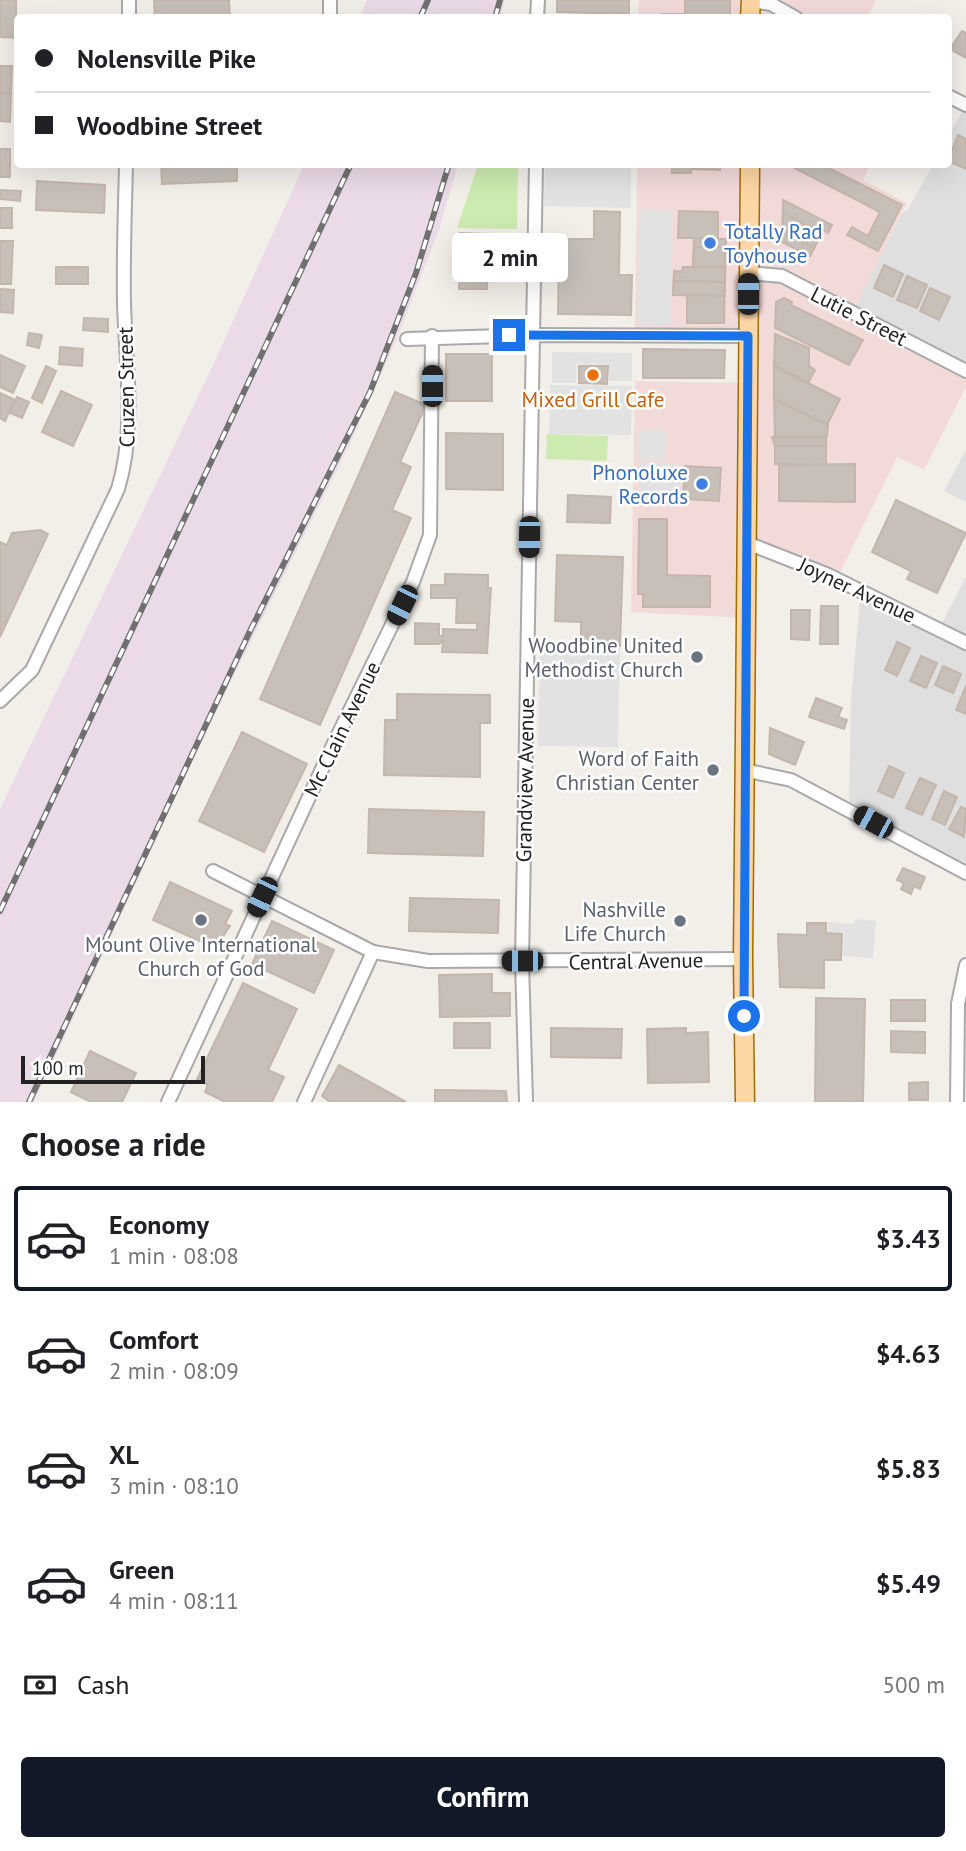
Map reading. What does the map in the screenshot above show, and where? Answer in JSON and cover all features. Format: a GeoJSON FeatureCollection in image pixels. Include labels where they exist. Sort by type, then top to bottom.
{"type":"FeatureCollection","features":[{"type":"Feature","properties":{"kind":"main road"},"geometry":{"type":"LineString","coordinates":[[745,1102],[743,960],[750,168]]}},
{"type":"Feature","properties":{"kind":"street"},"geometry":{"type":"LineString","coordinates":[[751,6],[771,4],[789,14]]}},
{"type":"Feature","properties":{"kind":"street","name":"Cruzen Street"},"geometry":{"type":"LineString","coordinates":[[0,701],[32,670],[118,489],[126,462],[129,429],[124,302],[126,168]]}},
{"type":"Feature","properties":{"kind":"street","name":"Grandview Avenue"},"geometry":{"type":"LineString","coordinates":[[526,1102],[522,961],[536,168]]}},
{"type":"Feature","properties":{"kind":"street","name":"Lutie Street"},"geometry":{"type":"LineString","coordinates":[[748,273],[782,276],[966,371]]}},
{"type":"Feature","properties":{"kind":"street"},"geometry":{"type":"LineString","coordinates":[[407,339],[432,336],[535,335],[748,336]]}},
{"type":"Feature","properties":{"kind":"street","name":"Mc Clain Avenue"},"geometry":{"type":"LineString","coordinates":[[169,1102],[262,897],[413,582],[430,535],[432,336]]}},
{"type":"Feature","properties":{"kind":"street","name":"Joyner Avenue"},"geometry":{"type":"LineString","coordinates":[[747,543],[826,574],[966,643]]}},
{"type":"Feature","properties":{"kind":"street"},"geometry":{"type":"LineString","coordinates":[[744,771],[791,780],[966,873]]}},
{"type":"Feature","properties":{"kind":"street","name":"Central Avenue"},"geometry":{"type":"LineString","coordinates":[[213,871],[373,952],[428,961],[743,960]]}},
{"type":"Feature","properties":{"kind":"street"},"geometry":{"type":"LineString","coordinates":[[303,1102],[373,952]]}},
{"type":"Feature","properties":{"kind":"street"},"geometry":{"type":"LineString","coordinates":[[957,1102],[958,1004],[966,965]]}},
{"type":"Feature","properties":{"kind":"shaded area"},"geometry":{"type":"Polygon","coordinates":[[[367,0],[505,0],[501,14],[361,14],[367,0]]]}},
{"type":"Feature","properties":{"kind":"shaded area"},"geometry":{"type":"Polygon","coordinates":[[[639,0],[876,0],[869,14],[638,14],[639,0]]]}},
{"type":"Feature","properties":{"kind":"shaded area"},"geometry":{"type":"Polygon","coordinates":[[[966,105],[966,371],[852,312],[902,213],[908,209],[931,168],[952,168],[952,130],[966,105]]]}},
{"type":"Feature","properties":{"kind":"shaded area"},"geometry":{"type":"Polygon","coordinates":[[[303,168],[457,168],[439,230],[395,343],[347,450],[210,723],[34,1102],[0,1102],[0,809],[214,363],[303,168]]]}},
{"type":"Feature","properties":{"kind":"shaded area"},"geometry":{"type":"Polygon","coordinates":[[[545,168],[631,168],[631,208],[544,206],[545,168]]]}},
{"type":"Feature","properties":{"kind":"shaded area"},"geometry":{"type":"Polygon","coordinates":[[[637,168],[869,168],[863,180],[907,203],[853,312],[966,371],[966,387],[924,470],[897,457],[837,579],[747,543],[746,618],[631,612],[635,381],[748,383],[748,336],[635,336],[637,168]]]}},
{"type":"Feature","properties":{"kind":"shaded area"},"geometry":{"type":"Polygon","coordinates":[[[640,209],[673,210],[671,325],[638,325],[640,209]]]}},
{"type":"Feature","properties":{"kind":"shaded area"},"geometry":{"type":"Polygon","coordinates":[[[552,352],[632,353],[632,381],[609,381],[609,365],[577,364],[576,383],[552,383],[552,352]]]}},
{"type":"Feature","properties":{"kind":"shaded area"},"geometry":{"type":"Polygon","coordinates":[[[550,385],[632,386],[631,435],[549,434],[550,385]]]}},
{"type":"Feature","properties":{"kind":"shaded area"},"geometry":{"type":"Polygon","coordinates":[[[639,430],[666,430],[665,460],[639,459],[639,430]]]}},
{"type":"Feature","properties":{"kind":"shaded area"},"geometry":{"type":"Polygon","coordinates":[[[966,450],[966,502],[944,491],[966,450]]]}},
{"type":"Feature","properties":{"kind":"shaded area"},"geometry":{"type":"Polygon","coordinates":[[[640,462],[678,463],[678,500],[640,500],[640,462]]]}},
{"type":"Feature","properties":{"kind":"shaded area"},"geometry":{"type":"Polygon","coordinates":[[[966,577],[966,873],[849,809],[851,699],[861,590],[939,629],[966,577]]]}},
{"type":"Feature","properties":{"kind":"shaded area"},"geometry":{"type":"Polygon","coordinates":[[[540,646],[620,648],[618,747],[538,746],[540,646]]]}},
{"type":"Feature","properties":{"kind":"shaded area"},"geometry":{"type":"Polygon","coordinates":[[[855,919],[876,921],[873,958],[843,956],[844,933],[828,932],[828,922],[855,924],[855,919]]]}},
{"type":"Feature","properties":{"kind":"green space"},"geometry":{"type":"Polygon","coordinates":[[[477,168],[518,168],[517,229],[457,228],[477,168]]]}},
{"type":"Feature","properties":{"kind":"green space"},"geometry":{"type":"Polygon","coordinates":[[[547,434],[608,436],[607,461],[546,459],[547,434]]]}},
{"type":"Feature","properties":{"kind":"building"},"geometry":{"type":"Polygon","coordinates":[[[0,0],[16,0],[14,38],[0,37],[0,0]]]}},
{"type":"Feature","properties":{"kind":"building"},"geometry":{"type":"Polygon","coordinates":[[[154,0],[229,0],[230,14],[155,14],[154,0]]]}},
{"type":"Feature","properties":{"kind":"building"},"geometry":{"type":"Polygon","coordinates":[[[557,0],[629,0],[629,14],[557,12],[557,0]]]}},
{"type":"Feature","properties":{"kind":"building"},"geometry":{"type":"Polygon","coordinates":[[[685,0],[730,0],[730,14],[685,14],[685,0]]]}},
{"type":"Feature","properties":{"kind":"building"},"geometry":{"type":"Polygon","coordinates":[[[962,31],[966,33],[966,58],[952,50],[962,31]]]}},
{"type":"Feature","properties":{"kind":"building"},"geometry":{"type":"Polygon","coordinates":[[[0,66],[12,66],[11,93],[0,93],[0,66]]]}},
{"type":"Feature","properties":{"kind":"building"},"geometry":{"type":"Polygon","coordinates":[[[0,93],[11,94],[10,122],[0,121],[0,93]]]}},
{"type":"Feature","properties":{"kind":"building"},"geometry":{"type":"Polygon","coordinates":[[[958,135],[966,139],[966,169],[952,163],[952,151],[958,135]]]}},
{"type":"Feature","properties":{"kind":"building"},"geometry":{"type":"Polygon","coordinates":[[[0,149],[10,149],[10,177],[0,177],[0,149]]]}},
{"type":"Feature","properties":{"kind":"building"},"geometry":{"type":"Polygon","coordinates":[[[161,168],[237,168],[237,181],[162,184],[161,168]]]}},
{"type":"Feature","properties":{"kind":"building"},"geometry":{"type":"Polygon","coordinates":[[[672,168],[720,168],[691,169],[691,173],[672,173],[672,168]]]}},
{"type":"Feature","properties":{"kind":"building"},"geometry":{"type":"Polygon","coordinates":[[[795,168],[829,168],[902,205],[878,251],[847,235],[852,227],[868,236],[880,212],[795,168]]]}},
{"type":"Feature","properties":{"kind":"building"},"geometry":{"type":"Polygon","coordinates":[[[37,181],[105,185],[104,213],[36,210],[37,181]]]}},
{"type":"Feature","properties":{"kind":"building"},"geometry":{"type":"Polygon","coordinates":[[[0,190],[21,191],[20,201],[0,199],[0,190]]]}},
{"type":"Feature","properties":{"kind":"building"},"geometry":{"type":"Polygon","coordinates":[[[783,200],[832,225],[828,233],[823,230],[810,256],[782,242],[783,200]]]}},
{"type":"Feature","properties":{"kind":"building"},"geometry":{"type":"Polygon","coordinates":[[[0,208],[12,208],[12,228],[0,228],[0,208]]]}},
{"type":"Feature","properties":{"kind":"building"},"geometry":{"type":"Polygon","coordinates":[[[594,211],[620,212],[619,275],[632,275],[631,315],[558,314],[559,239],[594,239],[594,211]]]}},
{"type":"Feature","properties":{"kind":"building"},"geometry":{"type":"Polygon","coordinates":[[[679,211],[718,212],[718,239],[726,239],[724,323],[687,323],[687,295],[673,295],[674,271],[682,272],[683,267],[693,267],[694,238],[678,238],[679,211]]]}},
{"type":"Feature","properties":{"kind":"building"},"geometry":{"type":"Polygon","coordinates":[[[783,213],[822,233],[814,248],[783,231],[783,213]]]}},
{"type":"Feature","properties":{"kind":"building"},"geometry":{"type":"Polygon","coordinates":[[[783,231],[814,248],[810,256],[782,242],[783,231]]]}},
{"type":"Feature","properties":{"kind":"building"},"geometry":{"type":"Polygon","coordinates":[[[460,233],[488,234],[487,289],[459,289],[460,233]]]}},
{"type":"Feature","properties":{"kind":"building","name":"Totally Rad Toyhouse"},"geometry":{"type":"Polygon","coordinates":[[[694,238],[726,239],[725,247],[694,247],[694,238]]]}},
{"type":"Feature","properties":{"kind":"building"},"geometry":{"type":"Polygon","coordinates":[[[0,241],[13,241],[11,284],[0,284],[0,241]]]}},
{"type":"Feature","properties":{"kind":"building"},"geometry":{"type":"Polygon","coordinates":[[[694,247],[725,247],[725,267],[693,267],[694,247]]]}},
{"type":"Feature","properties":{"kind":"building"},"geometry":{"type":"Polygon","coordinates":[[[884,265],[903,274],[893,297],[874,288],[884,265]]]}},
{"type":"Feature","properties":{"kind":"building"},"geometry":{"type":"Polygon","coordinates":[[[56,267],[88,267],[88,284],[56,284],[56,267]]]}},
{"type":"Feature","properties":{"kind":"building"},"geometry":{"type":"Polygon","coordinates":[[[683,267],[725,267],[725,282],[674,281],[674,271],[682,272],[683,267]]]}},
{"type":"Feature","properties":{"kind":"building"},"geometry":{"type":"Polygon","coordinates":[[[907,276],[927,285],[917,308],[897,300],[907,276]]]}},
{"type":"Feature","properties":{"kind":"building"},"geometry":{"type":"Polygon","coordinates":[[[674,281],[725,282],[724,296],[673,295],[674,281]]]}},
{"type":"Feature","properties":{"kind":"building"},"geometry":{"type":"Polygon","coordinates":[[[930,288],[950,297],[939,320],[920,311],[930,288]]]}},
{"type":"Feature","properties":{"kind":"building"},"geometry":{"type":"Polygon","coordinates":[[[0,289],[14,290],[13,313],[0,312],[0,289]]]}},
{"type":"Feature","properties":{"kind":"building"},"geometry":{"type":"Polygon","coordinates":[[[687,295],[724,296],[724,323],[687,323],[687,295]]]}},
{"type":"Feature","properties":{"kind":"building"},"geometry":{"type":"Polygon","coordinates":[[[784,298],[792,302],[791,305],[863,340],[849,365],[775,328],[776,302],[784,298]]]}},
{"type":"Feature","properties":{"kind":"building"},"geometry":{"type":"Polygon","coordinates":[[[84,318],[108,319],[108,332],[83,330],[84,318]]]}},
{"type":"Feature","properties":{"kind":"building"},"geometry":{"type":"Polygon","coordinates":[[[29,333],[42,335],[39,348],[27,345],[29,333]]]}},
{"type":"Feature","properties":{"kind":"building"},"geometry":{"type":"Polygon","coordinates":[[[775,334],[809,348],[809,366],[815,370],[808,383],[774,366],[775,334]]]}},
{"type":"Feature","properties":{"kind":"building"},"geometry":{"type":"Polygon","coordinates":[[[60,347],[83,349],[82,366],[59,364],[60,347]]]}},
{"type":"Feature","properties":{"kind":"building"},"geometry":{"type":"Polygon","coordinates":[[[643,349],[725,350],[724,378],[643,378],[643,349]]]}},
{"type":"Feature","properties":{"kind":"building"},"geometry":{"type":"Polygon","coordinates":[[[446,354],[492,354],[492,401],[446,401],[446,354]]]}},
{"type":"Feature","properties":{"kind":"building"},"geometry":{"type":"Polygon","coordinates":[[[0,355],[25,366],[13,393],[0,387],[0,355]]]}},
{"type":"Feature","properties":{"kind":"building"},"geometry":{"type":"Polygon","coordinates":[[[46,366],[56,371],[42,403],[32,398],[46,366]]]}},
{"type":"Feature","properties":{"kind":"building","name":"Mixed Grill Cafe"},"geometry":{"type":"Polygon","coordinates":[[[579,366],[608,366],[607,384],[579,383],[579,366]]]}},
{"type":"Feature","properties":{"kind":"building"},"geometry":{"type":"Polygon","coordinates":[[[774,366],[840,399],[827,425],[774,399],[774,366]]]}},
{"type":"Feature","properties":{"kind":"building"},"geometry":{"type":"Polygon","coordinates":[[[61,391],[92,405],[73,446],[42,432],[61,391]]]}},
{"type":"Feature","properties":{"kind":"building"},"geometry":{"type":"Polygon","coordinates":[[[395,392],[426,405],[400,462],[411,467],[392,510],[411,518],[320,725],[260,699],[395,392]]]}},
{"type":"Feature","properties":{"kind":"building"},"geometry":{"type":"Polygon","coordinates":[[[0,393],[15,400],[5,421],[0,418],[0,393]]]}},
{"type":"Feature","properties":{"kind":"building"},"geometry":{"type":"Polygon","coordinates":[[[17,397],[29,402],[22,418],[10,413],[17,397]]]}},
{"type":"Feature","properties":{"kind":"building"},"geometry":{"type":"Polygon","coordinates":[[[774,399],[828,425],[827,436],[775,437],[774,399]]]}},
{"type":"Feature","properties":{"kind":"building"},"geometry":{"type":"Polygon","coordinates":[[[446,433],[503,434],[503,490],[446,489],[446,433]]]}},
{"type":"Feature","properties":{"kind":"building"},"geometry":{"type":"Polygon","coordinates":[[[772,437],[826,438],[826,446],[775,446],[772,437]]]}},
{"type":"Feature","properties":{"kind":"building"},"geometry":{"type":"Polygon","coordinates":[[[775,446],[826,446],[826,465],[775,464],[775,446]]]}},
{"type":"Feature","properties":{"kind":"building"},"geometry":{"type":"Polygon","coordinates":[[[855,464],[855,502],[779,501],[779,465],[855,464]]]}},
{"type":"Feature","properties":{"kind":"building","name":"Phonoluxe Records"},"geometry":{"type":"Polygon","coordinates":[[[685,466],[721,468],[719,501],[683,499],[685,466]]]}},
{"type":"Feature","properties":{"kind":"building"},"geometry":{"type":"Polygon","coordinates":[[[568,495],[611,497],[610,523],[567,522],[568,495]]]}},
{"type":"Feature","properties":{"kind":"building"},"geometry":{"type":"Polygon","coordinates":[[[896,500],[966,533],[937,593],[907,579],[911,571],[872,552],[896,500]]]}},
{"type":"Feature","properties":{"kind":"building"},"geometry":{"type":"Polygon","coordinates":[[[639,519],[667,519],[667,575],[710,576],[710,607],[643,607],[643,594],[638,594],[639,519]]]}},
{"type":"Feature","properties":{"kind":"building"},"geometry":{"type":"Polygon","coordinates":[[[40,530],[48,534],[0,637],[0,542],[7,545],[12,533],[40,530]]]}},
{"type":"Feature","properties":{"kind":"building"},"geometry":{"type":"Polygon","coordinates":[[[557,555],[623,557],[620,646],[581,645],[581,622],[555,621],[557,555]]]}},
{"type":"Feature","properties":{"kind":"building"},"geometry":{"type":"Polygon","coordinates":[[[445,574],[488,575],[488,588],[491,588],[487,653],[442,652],[443,641],[439,644],[415,644],[415,623],[439,624],[439,636],[443,636],[443,629],[477,630],[477,623],[456,623],[457,598],[431,598],[431,585],[445,585],[445,574]]]}},
{"type":"Feature","properties":{"kind":"building"},"geometry":{"type":"Polygon","coordinates":[[[821,606],[838,606],[838,644],[820,644],[821,606]]]}},
{"type":"Feature","properties":{"kind":"building"},"geometry":{"type":"Polygon","coordinates":[[[791,610],[810,610],[809,640],[791,639],[791,610]]]}},
{"type":"Feature","properties":{"kind":"building"},"geometry":{"type":"Polygon","coordinates":[[[897,642],[910,648],[897,676],[885,670],[897,642]]]}},
{"type":"Feature","properties":{"kind":"building"},"geometry":{"type":"Polygon","coordinates":[[[921,656],[937,663],[926,688],[910,681],[921,656]]]}},
{"type":"Feature","properties":{"kind":"building"},"geometry":{"type":"Polygon","coordinates":[[[943,666],[961,674],[953,693],[935,685],[943,666]]]}},
{"type":"Feature","properties":{"kind":"building"},"geometry":{"type":"Polygon","coordinates":[[[966,686],[966,714],[956,710],[966,686]]]}},
{"type":"Feature","properties":{"kind":"building"},"geometry":{"type":"Polygon","coordinates":[[[397,694],[490,695],[490,723],[480,723],[480,777],[384,775],[385,720],[397,720],[397,694]]]}},
{"type":"Feature","properties":{"kind":"building"},"geometry":{"type":"Polygon","coordinates":[[[816,698],[842,708],[838,717],[847,720],[844,729],[809,717],[816,698]]]}},
{"type":"Feature","properties":{"kind":"building"},"geometry":{"type":"Polygon","coordinates":[[[770,728],[804,742],[795,765],[769,754],[770,728]]]}},
{"type":"Feature","properties":{"kind":"building"},"geometry":{"type":"Polygon","coordinates":[[[242,732],[307,764],[264,852],[199,821],[242,732]]]}},
{"type":"Feature","properties":{"kind":"building"},"geometry":{"type":"Polygon","coordinates":[[[889,766],[904,773],[893,798],[878,791],[889,766]]]}},
{"type":"Feature","properties":{"kind":"building"},"geometry":{"type":"Polygon","coordinates":[[[920,778],[936,785],[922,815],[906,808],[920,778]]]}},
{"type":"Feature","properties":{"kind":"building"},"geometry":{"type":"Polygon","coordinates":[[[944,791],[957,797],[945,825],[932,819],[944,791]]]}},
{"type":"Feature","properties":{"kind":"building"},"geometry":{"type":"Polygon","coordinates":[[[961,807],[966,809],[964,837],[949,829],[961,807]]]}},
{"type":"Feature","properties":{"kind":"building"},"geometry":{"type":"Polygon","coordinates":[[[369,809],[484,812],[483,856],[368,853],[369,809]]]}},
{"type":"Feature","properties":{"kind":"building"},"geometry":{"type":"Polygon","coordinates":[[[903,868],[925,877],[920,889],[914,886],[911,894],[901,889],[904,883],[897,880],[903,868]]]}},
{"type":"Feature","properties":{"kind":"building"},"geometry":{"type":"Polygon","coordinates":[[[170,882],[232,911],[225,924],[230,926],[215,948],[153,920],[170,882]]]}},
{"type":"Feature","properties":{"kind":"building"},"geometry":{"type":"Polygon","coordinates":[[[410,898],[499,900],[498,933],[409,931],[410,898]]]}},
{"type":"Feature","properties":{"kind":"building"},"geometry":{"type":"Polygon","coordinates":[[[272,921],[334,950],[314,993],[252,964],[272,921]]]}},
{"type":"Feature","properties":{"kind":"building"},"geometry":{"type":"Polygon","coordinates":[[[807,923],[826,923],[826,933],[842,934],[841,960],[824,960],[824,988],[780,987],[778,934],[807,935],[807,923]]]}},
{"type":"Feature","properties":{"kind":"building"},"geometry":{"type":"Polygon","coordinates":[[[492,974],[492,993],[510,993],[510,1016],[440,1017],[439,975],[492,974]]]}},
{"type":"Feature","properties":{"kind":"building"},"geometry":{"type":"Polygon","coordinates":[[[243,983],[297,1009],[268,1070],[284,1077],[272,1102],[225,1102],[205,1092],[208,1085],[197,1079],[243,983]]]}},
{"type":"Feature","properties":{"kind":"building"},"geometry":{"type":"Polygon","coordinates":[[[816,998],[865,999],[863,1102],[815,1102],[816,998]]]}},
{"type":"Feature","properties":{"kind":"building"},"geometry":{"type":"Polygon","coordinates":[[[891,1000],[925,1000],[925,1021],[891,1021],[891,1000]]]}},
{"type":"Feature","properties":{"kind":"building"},"geometry":{"type":"Polygon","coordinates":[[[454,1023],[490,1023],[490,1048],[454,1048],[454,1023]]]}},
{"type":"Feature","properties":{"kind":"building"},"geometry":{"type":"Polygon","coordinates":[[[551,1028],[622,1029],[621,1058],[551,1057],[551,1028]]]}},
{"type":"Feature","properties":{"kind":"building"},"geometry":{"type":"Polygon","coordinates":[[[686,1028],[686,1033],[708,1032],[709,1082],[648,1083],[647,1029],[686,1028]]]}},
{"type":"Feature","properties":{"kind":"building"},"geometry":{"type":"Polygon","coordinates":[[[891,1031],[925,1032],[925,1053],[891,1052],[891,1031]]]}},
{"type":"Feature","properties":{"kind":"building"},"geometry":{"type":"Polygon","coordinates":[[[90,1051],[136,1073],[122,1102],[91,1102],[71,1092],[90,1051]]]}},
{"type":"Feature","properties":{"kind":"building"},"geometry":{"type":"Polygon","coordinates":[[[339,1065],[406,1102],[330,1102],[322,1096],[339,1065]]]}},
{"type":"Feature","properties":{"kind":"building"},"geometry":{"type":"Polygon","coordinates":[[[928,1082],[928,1100],[909,1100],[909,1083],[928,1082]]]}},
{"type":"Feature","properties":{"kind":"building"},"geometry":{"type":"Polygon","coordinates":[[[435,1090],[506,1091],[507,1102],[435,1102],[435,1090]]]}},
{"type":"Feature","properties":{"kind":"railway"},"geometry":{"type":"LineString","coordinates":[[422,14],[428,0]]}},
{"type":"Feature","properties":{"kind":"railway"},"geometry":{"type":"LineString","coordinates":[[496,14],[500,0]]}},
{"type":"Feature","properties":{"kind":"railway"},"geometry":{"type":"LineString","coordinates":[[0,911],[349,168]]}},
{"type":"Feature","properties":{"kind":"railway"},"geometry":{"type":"LineString","coordinates":[[29,1102],[250,631],[370,392],[416,273],[448,168]]}},
{"type":"Feature","properties":{"kind":"place","name":"Totally Rad Toyhouse"},"geometry":{"type":"Point","coordinates":[710,243]}},
{"type":"Feature","properties":{"kind":"place","name":"Mixed Grill Cafe"},"geometry":{"type":"Point","coordinates":[593,375]}},
{"type":"Feature","properties":{"kind":"place","name":"Phonoluxe Records"},"geometry":{"type":"Point","coordinates":[702,484]}},
{"type":"Feature","properties":{"kind":"place","name":"Woodbine United Methodist Church"},"geometry":{"type":"Point","coordinates":[697,657]}},
{"type":"Feature","properties":{"kind":"place","name":"Word of Faith Christian Center"},"geometry":{"type":"Point","coordinates":[713,770]}},
{"type":"Feature","properties":{"kind":"place","name":"Mount Olive International Church of God"},"geometry":{"type":"Point","coordinates":[201,920]}},
{"type":"Feature","properties":{"kind":"place","name":"Nashville Life Church"},"geometry":{"type":"Point","coordinates":[680,921]}},
{"type":"Feature","properties":{"kind":"route"},"geometry":{"type":"LineString","coordinates":[[509,335],[748,336],[744,1016]]}}]}
